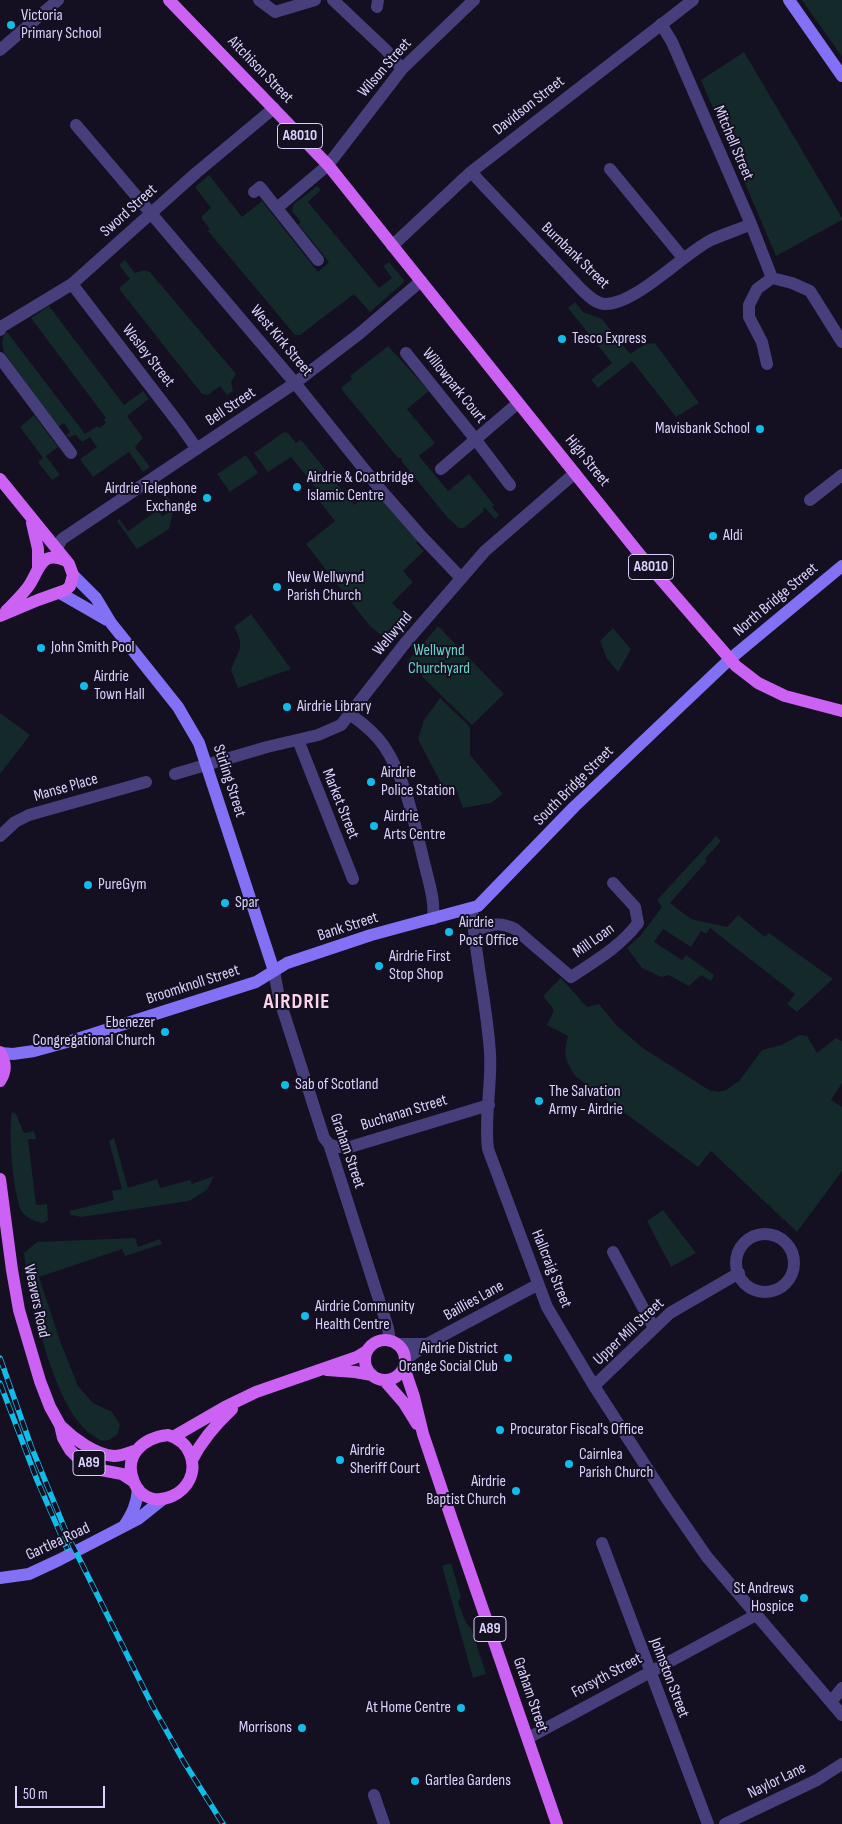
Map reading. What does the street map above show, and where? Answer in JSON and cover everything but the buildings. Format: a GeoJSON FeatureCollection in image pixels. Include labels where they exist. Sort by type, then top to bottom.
{"type":"FeatureCollection","features":[{"type":"Feature","properties":{"kind":"main road","name":"Aitchison Street"},"geometry":{"type":"LineString","coordinates":[[169,0],[328,165],[421,281]]}},
{"type":"Feature","properties":{"kind":"main road"},"geometry":{"type":"LineString","coordinates":[[789,0],[842,76]]}},
{"type":"Feature","properties":{"kind":"main road","name":"High Street"},"geometry":{"type":"LineString","coordinates":[[421,281],[659,578],[730,659]]}},
{"type":"Feature","properties":{"kind":"main road"},"geometry":{"type":"LineString","coordinates":[[0,479],[72,569],[73,574],[70,586],[58,593],[2,615]]}},
{"type":"Feature","properties":{"kind":"main road"},"geometry":{"type":"LineString","coordinates":[[31,518],[38,549],[37,571],[39,586],[44,590],[58,593]]}},
{"type":"Feature","properties":{"kind":"main road"},"geometry":{"type":"LineString","coordinates":[[2,615],[28,587],[46,559],[61,556]]}},
{"type":"Feature","properties":{"kind":"main road","name":"North Bridge Street"},"geometry":{"type":"LineString","coordinates":[[730,659],[842,566]]}},
{"type":"Feature","properties":{"kind":"main road","name":"Stirling Street"},"geometry":{"type":"LineString","coordinates":[[73,574],[96,598],[111,622],[185,717],[199,743],[274,971]]}},
{"type":"Feature","properties":{"kind":"main road","name":"Stirling Street"},"geometry":{"type":"LineString","coordinates":[[58,593],[111,622]]}},
{"type":"Feature","properties":{"kind":"main road","name":"A8010"},"geometry":{"type":"LineString","coordinates":[[730,659],[746,675],[785,696],[842,711]]}},
{"type":"Feature","properties":{"kind":"main road","name":"South Bridge Street"},"geometry":{"type":"LineString","coordinates":[[433,918],[472,908],[484,902],[582,800],[730,659]]}},
{"type":"Feature","properties":{"kind":"main road","name":"Bank Street"},"geometry":{"type":"LineString","coordinates":[[274,971],[287,963],[371,935],[433,918]]}},
{"type":"Feature","properties":{"kind":"main road","name":"Broomknoll Street"},"geometry":{"type":"LineString","coordinates":[[0,1052],[13,1054],[34,1051],[233,990],[256,982],[274,971]]}},
{"type":"Feature","properties":{"kind":"main road","name":"Broomknoll Street"},"geometry":{"type":"LineString","coordinates":[[2,1081],[16,1061],[34,1051]]}},
{"type":"Feature","properties":{"kind":"main road"},"geometry":{"type":"LineString","coordinates":[[0,1052],[4,1059],[2,1081]]}},
{"type":"Feature","properties":{"kind":"main road","name":"Weavers Road"},"geometry":{"type":"LineString","coordinates":[[0,1179],[19,1310],[40,1381],[50,1407],[60,1425],[67,1444],[77,1457],[101,1470],[122,1474],[136,1486]]}},
{"type":"Feature","properties":{"kind":"main road","name":"A89"},"geometry":{"type":"LineString","coordinates":[[134,1451],[154,1438],[168,1435],[173,1437],[225,1407],[256,1392],[356,1357],[367,1351],[377,1342],[393,1342],[403,1352],[404,1363]]}},
{"type":"Feature","properties":{"kind":"main road","name":"A89"},"geometry":{"type":"LineString","coordinates":[[367,1351],[365,1364],[378,1378]]}},
{"type":"Feature","properties":{"kind":"main road"},"geometry":{"type":"LineString","coordinates":[[378,1378],[396,1377],[404,1363]]}},
{"type":"Feature","properties":{"kind":"main road","name":"Graham Street"},"geometry":{"type":"LineString","coordinates":[[404,1363],[423,1434],[528,1738],[554,1823]]}},
{"type":"Feature","properties":{"kind":"main road","name":"A89"},"geometry":{"type":"LineString","coordinates":[[318,1370],[356,1372],[378,1378]]}},
{"type":"Feature","properties":{"kind":"main road","name":"Graham Street"},"geometry":{"type":"LineString","coordinates":[[378,1378],[404,1403],[423,1434]]}},
{"type":"Feature","properties":{"kind":"main road","name":"A89"},"geometry":{"type":"LineString","coordinates":[[136,1486],[144,1495],[153,1499],[163,1499],[177,1494],[188,1483],[193,1466],[192,1460],[216,1424],[232,1409],[256,1392]]}},
{"type":"Feature","properties":{"kind":"main road","name":"Weavers Road"},"geometry":{"type":"LineString","coordinates":[[60,1425],[78,1442],[108,1454],[115,1456],[134,1451]]}},
{"type":"Feature","properties":{"kind":"main road"},"geometry":{"type":"LineString","coordinates":[[173,1437],[186,1446],[192,1460]]}},
{"type":"Feature","properties":{"kind":"main road"},"geometry":{"type":"LineString","coordinates":[[134,1451],[130,1466],[136,1486]]}},
{"type":"Feature","properties":{"kind":"main road","name":"Gartlea Road"},"geometry":{"type":"LineString","coordinates":[[122,1528],[132,1515],[138,1500],[136,1486]]}},
{"type":"Feature","properties":{"kind":"main road","name":"Gartlea Road"},"geometry":{"type":"LineString","coordinates":[[2,1579],[29,1574],[60,1560],[138,1520],[163,1499]]}},
{"type":"Feature","properties":{"kind":"street"},"geometry":{"type":"LineString","coordinates":[[0,50],[58,0]]}},
{"type":"Feature","properties":{"kind":"street"},"geometry":{"type":"LineString","coordinates":[[259,0],[275,12],[315,0]]}},
{"type":"Feature","properties":{"kind":"street"},"geometry":{"type":"LineString","coordinates":[[333,0],[386,50],[402,69]]}},
{"type":"Feature","properties":{"kind":"street","name":"Wilson Street"},"geometry":{"type":"LineString","coordinates":[[277,208],[328,165],[402,69],[474,0]]}},
{"type":"Feature","properties":{"kind":"street","name":"Davidson Street"},"geometry":{"type":"LineString","coordinates":[[392,246],[471,172],[693,0]]}},
{"type":"Feature","properties":{"kind":"street","name":"Mitchell Street"},"geometry":{"type":"LineString","coordinates":[[661,24],[672,42],[772,278]]}},
{"type":"Feature","properties":{"kind":"street","name":"Sword Street"},"geometry":{"type":"LineString","coordinates":[[0,330],[1,327],[16,317],[72,284],[151,213],[274,108]]}},
{"type":"Feature","properties":{"kind":"street","name":"West Kirk Street"},"geometry":{"type":"LineString","coordinates":[[76,125],[294,383],[380,489],[422,538],[461,578]]}},
{"type":"Feature","properties":{"kind":"street"},"geometry":{"type":"LineString","coordinates":[[610,170],[684,258]]}},
{"type":"Feature","properties":{"kind":"street","name":"Burnbank Street"},"geometry":{"type":"LineString","coordinates":[[471,172],[581,289],[591,298],[602,304],[615,303],[631,296],[711,240],[750,224]]}},
{"type":"Feature","properties":{"kind":"street"},"geometry":{"type":"LineString","coordinates":[[254,192],[260,187],[318,260]]}},
{"type":"Feature","properties":{"kind":"street"},"geometry":{"type":"LineString","coordinates":[[767,364],[762,342],[749,317],[749,305],[757,289],[772,278],[792,283],[810,291],[842,342]]}},
{"type":"Feature","properties":{"kind":"street","name":"Bell Street"},"geometry":{"type":"LineString","coordinates":[[61,556],[58,546],[62,539],[294,383],[359,334],[421,281]]}},
{"type":"Feature","properties":{"kind":"street","name":"Wesley Street"},"geometry":{"type":"LineString","coordinates":[[72,284],[197,449]]}},
{"type":"Feature","properties":{"kind":"street","name":"Willowpark Court"},"geometry":{"type":"LineString","coordinates":[[406,353],[510,485]]}},
{"type":"Feature","properties":{"kind":"street"},"geometry":{"type":"LineString","coordinates":[[0,358],[71,453]]}},
{"type":"Feature","properties":{"kind":"street","name":"Willowpark Court"},"geometry":{"type":"LineString","coordinates":[[441,468],[518,403]]}},
{"type":"Feature","properties":{"kind":"street","name":"Wellwynd"},"geometry":{"type":"LineString","coordinates":[[207,763],[298,740],[332,730],[342,725],[406,642],[485,551],[575,473]]}},
{"type":"Feature","properties":{"kind":"street"},"geometry":{"type":"LineString","coordinates":[[810,500],[842,475]]}},
{"type":"Feature","properties":{"kind":"street"},"geometry":{"type":"LineString","coordinates":[[351,714],[373,732],[384,746],[400,778],[419,841],[434,906],[433,918]]}},
{"type":"Feature","properties":{"kind":"street","name":"Market Street"},"geometry":{"type":"LineString","coordinates":[[298,740],[353,879]]}},
{"type":"Feature","properties":{"kind":"street"},"geometry":{"type":"LineString","coordinates":[[175,774],[207,763]]}},
{"type":"Feature","properties":{"kind":"street","name":"Manse Place"},"geometry":{"type":"LineString","coordinates":[[0,836],[15,822],[28,815],[146,782]]}},
{"type":"Feature","properties":{"kind":"street","name":"Mill Loan"},"geometry":{"type":"LineString","coordinates":[[474,931],[496,924],[505,924],[515,929],[571,977],[604,956],[628,937],[638,923],[635,907],[613,883]]}},
{"type":"Feature","properties":{"kind":"street","name":"Hallcraig Street"},"geometry":{"type":"LineString","coordinates":[[472,908],[490,1051],[487,1124],[488,1149],[547,1307],[594,1386],[702,1550],[842,1715]]}},
{"type":"Feature","properties":{"kind":"street","name":"Graham Street"},"geometry":{"type":"LineString","coordinates":[[274,971],[279,998],[324,1138],[329,1144],[393,1342]]}},
{"type":"Feature","properties":{"kind":"street","name":"Buchanan Street"},"geometry":{"type":"LineString","coordinates":[[329,1144],[337,1147],[350,1147],[489,1105]]}},
{"type":"Feature","properties":{"kind":"street"},"geometry":{"type":"LineString","coordinates":[[767,1234],[784,1240],[794,1257],[792,1275],[786,1283],[769,1291],[751,1288],[744,1282],[739,1273],[737,1264],[738,1254],[742,1246],[749,1239],[757,1235],[767,1234]]}},
{"type":"Feature","properties":{"kind":"street"},"geometry":{"type":"LineString","coordinates":[[613,1252],[654,1328]]}},
{"type":"Feature","properties":{"kind":"street","name":"Upper Mill Street"},"geometry":{"type":"LineString","coordinates":[[594,1386],[670,1313],[739,1273]]}},
{"type":"Feature","properties":{"kind":"street","name":"Baillies Lane"},"geometry":{"type":"LineString","coordinates":[[404,1363],[427,1344],[537,1284]]}},
{"type":"Feature","properties":{"kind":"street","name":"Baillies Lane"},"geometry":{"type":"LineString","coordinates":[[393,1342],[427,1344]]}},
{"type":"Feature","properties":{"kind":"street","name":"Johnston Street"},"geometry":{"type":"LineString","coordinates":[[602,1543],[708,1824]]}},
{"type":"Feature","properties":{"kind":"street","name":"Forsyth Street"},"geometry":{"type":"LineString","coordinates":[[528,1738],[756,1615]]}},
{"type":"Feature","properties":{"kind":"street"},"geometry":{"type":"LineString","coordinates":[[831,1702],[842,1688]]}},
{"type":"Feature","properties":{"kind":"street","name":"Naylor Lane"},"geometry":{"type":"LineString","coordinates":[[725,1824],[816,1780],[842,1764]]}},
{"type":"Feature","properties":{"kind":"street"},"geometry":{"type":"LineString","coordinates":[[374,1795],[384,1824]]}},
{"type":"Feature","properties":{"kind":"green space"},"geometry":{"type":"Polygon","coordinates":[[[802,0],[842,0],[842,57],[802,0]]]}},
{"type":"Feature","properties":{"kind":"green space"},"geometry":{"type":"Polygon","coordinates":[[[744,52],[842,218],[842,220],[776,256],[701,80],[744,52]]]}},
{"type":"Feature","properties":{"kind":"green space"},"geometry":{"type":"Polygon","coordinates":[[[209,175],[242,217],[262,201],[318,272],[329,262],[298,224],[301,222],[292,211],[293,205],[317,186],[321,190],[308,202],[379,288],[392,278],[383,266],[389,262],[404,280],[403,283],[370,312],[354,294],[300,335],[295,335],[208,231],[210,229],[202,219],[202,216],[211,208],[195,187],[209,175]]]}},
{"type":"Feature","properties":{"kind":"green space"},"geometry":{"type":"Polygon","coordinates":[[[125,260],[135,273],[144,270],[150,272],[236,374],[231,382],[233,391],[227,395],[220,386],[208,395],[202,394],[120,290],[120,287],[130,279],[119,265],[125,260]]]}},
{"type":"Feature","properties":{"kind":"green space"},"geometry":{"type":"Polygon","coordinates":[[[575,302],[583,312],[602,319],[630,354],[645,344],[655,343],[699,403],[676,417],[632,361],[598,388],[591,380],[612,363],[568,308],[575,302]]]}},
{"type":"Feature","properties":{"kind":"green space"},"geometry":{"type":"Polygon","coordinates":[[[49,306],[124,405],[143,391],[149,399],[127,416],[143,438],[135,447],[150,467],[143,472],[129,452],[93,477],[80,459],[97,447],[90,437],[82,442],[76,435],[66,436],[70,432],[64,423],[58,427],[5,354],[2,339],[7,332],[85,434],[97,426],[99,428],[106,423],[104,420],[106,418],[31,318],[49,306]]]}},
{"type":"Feature","properties":{"kind":"green space"},"geometry":{"type":"Polygon","coordinates":[[[388,346],[429,391],[407,409],[435,443],[419,456],[448,491],[469,474],[494,505],[492,507],[499,515],[495,519],[485,508],[464,528],[459,528],[447,517],[402,462],[402,458],[398,458],[342,390],[342,387],[352,379],[350,376],[388,346]]]}},
{"type":"Feature","properties":{"kind":"green space"},"geometry":{"type":"Polygon","coordinates":[[[34,415],[58,447],[46,456],[60,475],[52,480],[38,462],[43,458],[20,427],[34,415]]]}},
{"type":"Feature","properties":{"kind":"green space"},"geometry":{"type":"Polygon","coordinates":[[[284,432],[288,433],[296,443],[300,440],[303,442],[354,505],[378,486],[422,537],[416,543],[424,551],[403,571],[412,583],[392,603],[412,622],[392,644],[369,625],[306,544],[335,521],[320,502],[324,498],[291,457],[268,472],[254,453],[284,432]]]}},
{"type":"Feature","properties":{"kind":"green space"},"geometry":{"type":"Polygon","coordinates":[[[246,455],[258,473],[230,492],[217,474],[246,455]]]}},
{"type":"Feature","properties":{"kind":"green space"},"geometry":{"type":"Polygon","coordinates":[[[163,490],[174,507],[169,529],[137,549],[117,521],[119,519],[128,531],[158,510],[162,516],[171,511],[160,492],[163,490]]]}},
{"type":"Feature","properties":{"kind":"green space"},"geometry":{"type":"Polygon","coordinates":[[[251,614],[291,669],[238,688],[231,670],[240,649],[240,640],[234,627],[251,614]]]}},
{"type":"Feature","properties":{"kind":"green space","name":"Wellwynd Churchyard"},"geometry":{"type":"Polygon","coordinates":[[[438,626],[504,694],[472,725],[407,662],[438,626]]]}},
{"type":"Feature","properties":{"kind":"green space"},"geometry":{"type":"Polygon","coordinates":[[[613,628],[631,649],[618,672],[607,659],[600,641],[613,628]]]}},
{"type":"Feature","properties":{"kind":"green space"},"geometry":{"type":"Polygon","coordinates":[[[440,698],[470,727],[470,755],[503,794],[491,803],[463,808],[456,789],[443,787],[418,739],[424,720],[440,698]]]}},
{"type":"Feature","properties":{"kind":"green space"},"geometry":{"type":"Polygon","coordinates":[[[0,713],[30,735],[0,774],[0,713]]]}},
{"type":"Feature","properties":{"kind":"green space"},"geometry":{"type":"Polygon","coordinates":[[[716,836],[721,841],[705,859],[707,861],[670,903],[691,919],[727,927],[738,915],[765,937],[769,933],[833,979],[797,1012],[787,1004],[795,994],[710,928],[706,934],[701,931],[691,947],[663,929],[654,942],[682,960],[686,955],[714,975],[711,981],[701,975],[689,986],[668,975],[661,977],[642,968],[627,948],[641,935],[662,907],[657,900],[716,836]]]}},
{"type":"Feature","properties":{"kind":"green space"},"geometry":{"type":"Polygon","coordinates":[[[561,978],[587,1007],[599,1004],[616,1025],[643,1048],[709,1090],[719,1092],[726,1090],[740,1080],[762,1050],[781,1045],[800,1035],[807,1036],[817,1053],[836,1038],[842,1041],[842,1083],[831,1100],[842,1107],[842,1171],[797,1232],[711,1151],[698,1167],[576,1077],[566,1057],[568,1036],[547,1025],[554,1010],[543,996],[561,978]]]}},
{"type":"Feature","properties":{"kind":"green space"},"geometry":{"type":"Polygon","coordinates":[[[12,1112],[16,1114],[24,1133],[34,1131],[36,1139],[28,1139],[36,1205],[47,1204],[48,1220],[43,1223],[27,1217],[19,1206],[12,1164],[12,1112]]]}},
{"type":"Feature","properties":{"kind":"green space"},"geometry":{"type":"Polygon","coordinates":[[[114,1138],[128,1188],[157,1179],[160,1188],[190,1180],[192,1184],[214,1176],[207,1190],[189,1201],[81,1217],[71,1215],[69,1211],[114,1200],[112,1191],[122,1189],[109,1141],[114,1138]]]}},
{"type":"Feature","properties":{"kind":"green space"},"geometry":{"type":"Polygon","coordinates":[[[663,1210],[696,1253],[671,1267],[647,1221],[663,1210]]]}},
{"type":"Feature","properties":{"kind":"green space"},"geometry":{"type":"Polygon","coordinates":[[[135,1238],[138,1247],[160,1239],[162,1244],[125,1256],[122,1249],[39,1277],[60,1341],[78,1386],[93,1403],[112,1412],[120,1424],[118,1434],[106,1441],[94,1436],[80,1424],[67,1404],[56,1380],[38,1324],[24,1253],[37,1242],[135,1238]]]}},
{"type":"Feature","properties":{"kind":"green space"},"geometry":{"type":"Polygon","coordinates":[[[451,1563],[461,1597],[458,1602],[466,1623],[471,1628],[486,1674],[473,1678],[442,1566],[451,1563]]]}},
{"type":"Feature","properties":{"kind":"railway"},"geometry":{"type":"LineString","coordinates":[[0,1358],[31,1446],[67,1534],[152,1705],[184,1762],[223,1824]]}},
{"type":"Feature","properties":{"kind":"railway"},"geometry":{"type":"LineString","coordinates":[[0,1383],[37,1480],[67,1549]]}},
{"type":"Feature","properties":{"kind":"place","name":"Victoria Primary School"},"geometry":{"type":"Point","coordinates":[11,25]}},
{"type":"Feature","properties":{"kind":"place","name":"Tesco Express"},"geometry":{"type":"Point","coordinates":[562,339]}},
{"type":"Feature","properties":{"kind":"place","name":"Mavisbank School"},"geometry":{"type":"Point","coordinates":[760,429]}},
{"type":"Feature","properties":{"kind":"place","name":"Airdrie & Coatbridge Islamic Centre"},"geometry":{"type":"Point","coordinates":[297,487]}},
{"type":"Feature","properties":{"kind":"place","name":"Airdrie Telephone Exchange"},"geometry":{"type":"Point","coordinates":[207,498]}},
{"type":"Feature","properties":{"kind":"place","name":"Aldi"},"geometry":{"type":"Point","coordinates":[713,536]}},
{"type":"Feature","properties":{"kind":"place","name":"New Wellwynd Parish Church"},"geometry":{"type":"Point","coordinates":[277,587]}},
{"type":"Feature","properties":{"kind":"place","name":"John Smith Pool"},"geometry":{"type":"Point","coordinates":[41,648]}},
{"type":"Feature","properties":{"kind":"place","name":"Airdrie Town Hall"},"geometry":{"type":"Point","coordinates":[84,686]}},
{"type":"Feature","properties":{"kind":"place","name":"Airdrie Library"},"geometry":{"type":"Point","coordinates":[287,707]}},
{"type":"Feature","properties":{"kind":"place","name":"Airdrie Police Station"},"geometry":{"type":"Point","coordinates":[371,782]}},
{"type":"Feature","properties":{"kind":"place","name":"Airdrie Arts Centre"},"geometry":{"type":"Point","coordinates":[374,826]}},
{"type":"Feature","properties":{"kind":"place","name":"PureGym"},"geometry":{"type":"Point","coordinates":[88,885]}},
{"type":"Feature","properties":{"kind":"place","name":"Spar"},"geometry":{"type":"Point","coordinates":[225,903]}},
{"type":"Feature","properties":{"kind":"place","name":"Airdrie Post Office"},"geometry":{"type":"Point","coordinates":[449,932]}},
{"type":"Feature","properties":{"kind":"place","name":"Airdrie First Stop Shop"},"geometry":{"type":"Point","coordinates":[379,966]}},
{"type":"Feature","properties":{"kind":"place","name":"Ebenezer Congregational Church"},"geometry":{"type":"Point","coordinates":[165,1032]}},
{"type":"Feature","properties":{"kind":"place","name":"Sab of Scotland"},"geometry":{"type":"Point","coordinates":[285,1085]}},
{"type":"Feature","properties":{"kind":"place","name":"The Salvation Army - Airdrie"},"geometry":{"type":"Point","coordinates":[539,1101]}},
{"type":"Feature","properties":{"kind":"place","name":"Airdrie Community Health Centre"},"geometry":{"type":"Point","coordinates":[305,1316]}},
{"type":"Feature","properties":{"kind":"place","name":"Airdrie District Orange Social Club"},"geometry":{"type":"Point","coordinates":[508,1358]}},
{"type":"Feature","properties":{"kind":"place","name":"Procurator Fiscal's Office"},"geometry":{"type":"Point","coordinates":[500,1430]}},
{"type":"Feature","properties":{"kind":"place","name":"Airdrie Sheriff Court"},"geometry":{"type":"Point","coordinates":[340,1460]}},
{"type":"Feature","properties":{"kind":"place","name":"Cairnlea Parish Church"},"geometry":{"type":"Point","coordinates":[569,1464]}},
{"type":"Feature","properties":{"kind":"place","name":"Airdrie Baptist Church"},"geometry":{"type":"Point","coordinates":[516,1491]}},
{"type":"Feature","properties":{"kind":"place","name":"St Andrews Hospice"},"geometry":{"type":"Point","coordinates":[804,1598]}},
{"type":"Feature","properties":{"kind":"place","name":"At Home Centre"},"geometry":{"type":"Point","coordinates":[461,1708]}},
{"type":"Feature","properties":{"kind":"place","name":"Morrisons"},"geometry":{"type":"Point","coordinates":[302,1728]}},
{"type":"Feature","properties":{"kind":"place","name":"Gartlea Gardens"},"geometry":{"type":"Point","coordinates":[415,1781]}},
{"type":"Feature","properties":{"kind":"district","name":"AIRDRIE"},"geometry":{"type":"Point","coordinates":[297,1003]}}]}
